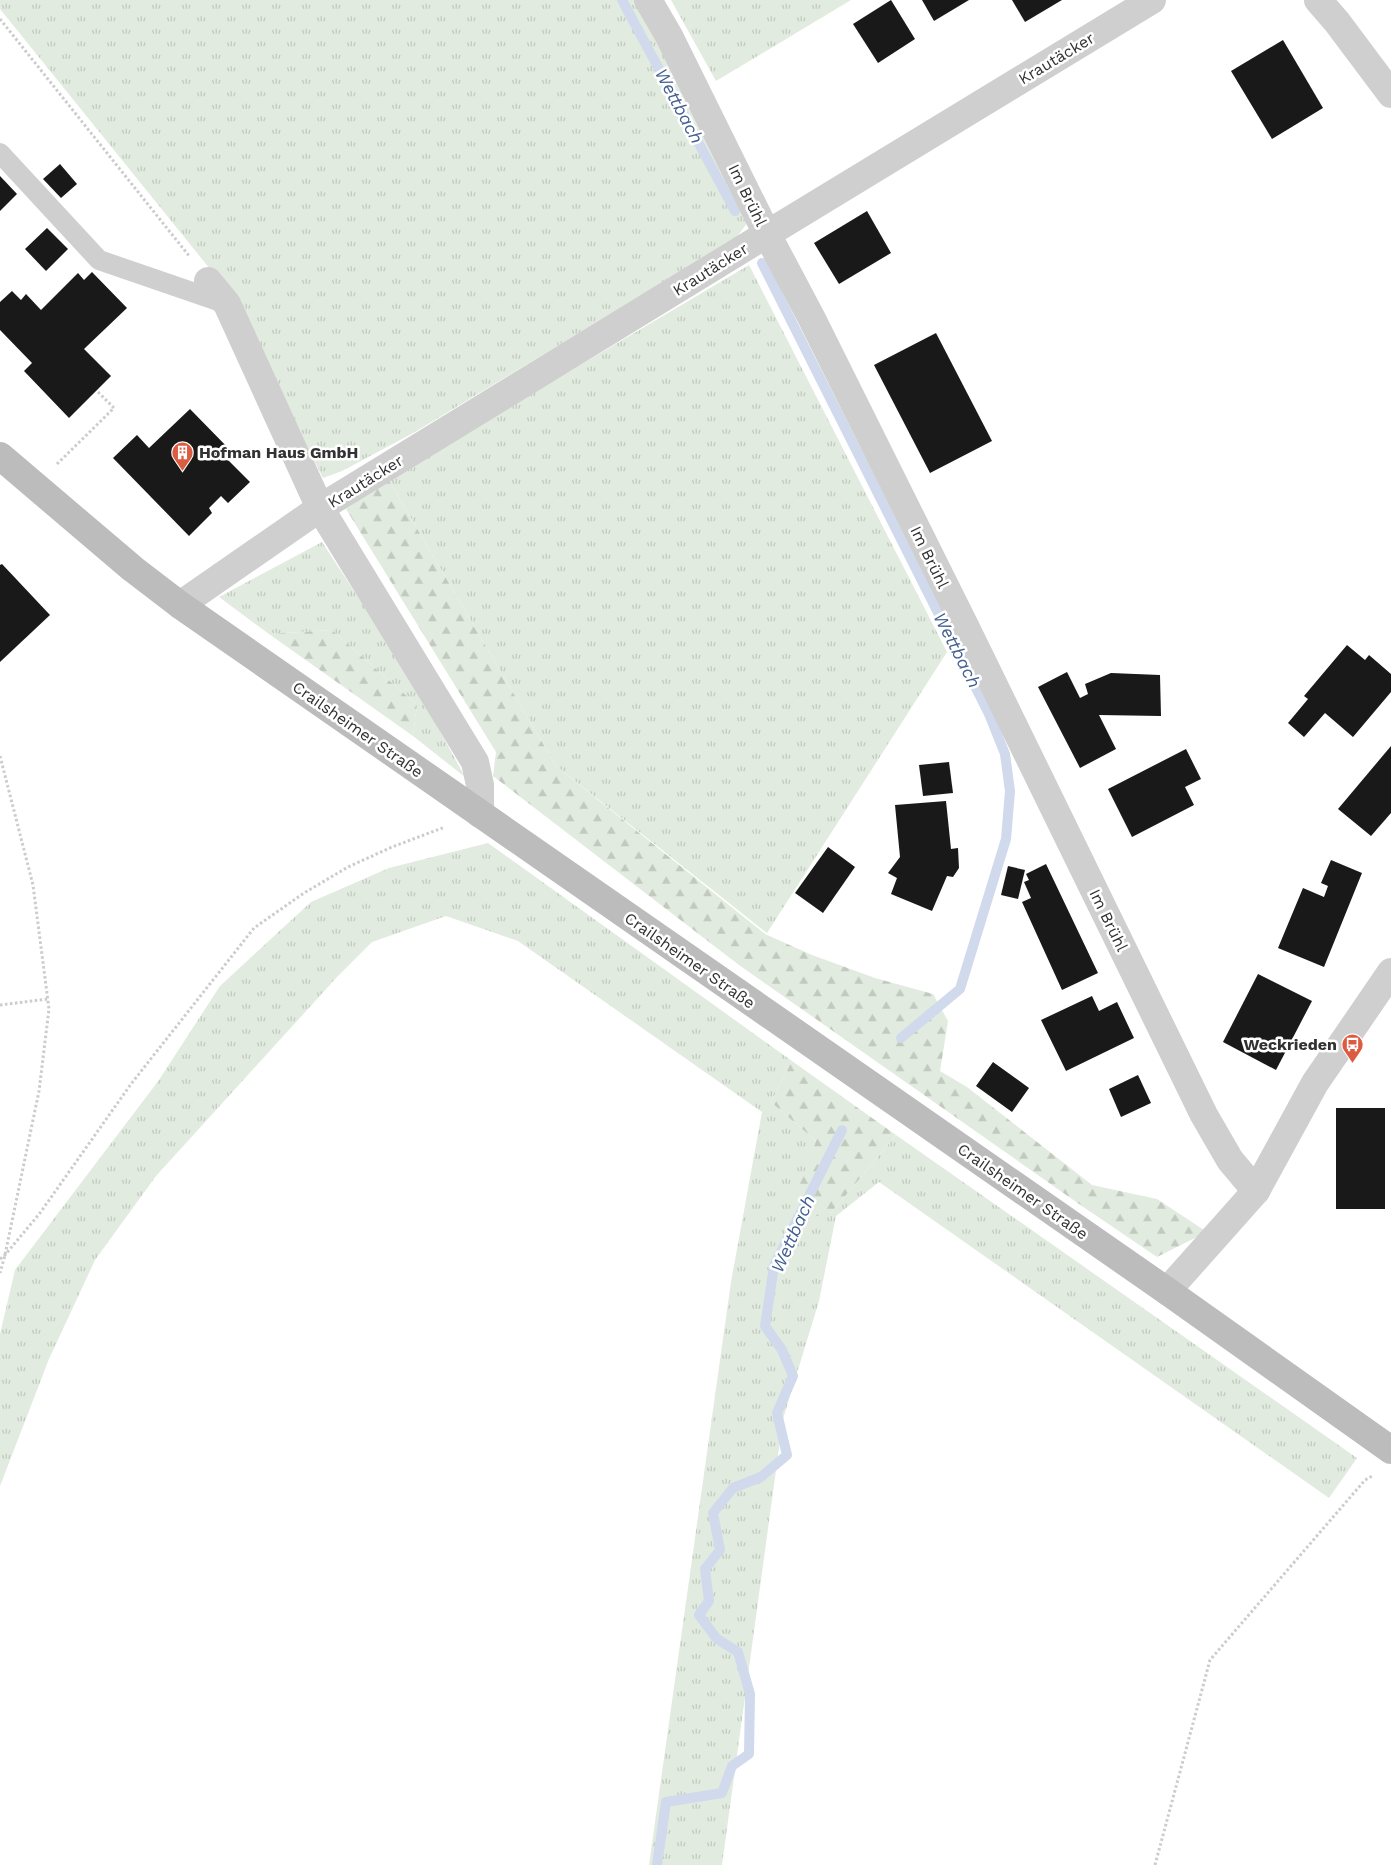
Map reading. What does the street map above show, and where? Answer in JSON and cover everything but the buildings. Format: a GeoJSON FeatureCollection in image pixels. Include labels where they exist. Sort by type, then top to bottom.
{"type":"FeatureCollection","features":[{"type":"Feature","properties":{"kind":"main road","name":"Crailsheimer Straße"},"geometry":{"type":"LineString","coordinates":[[0,456],[133,569],[180,605],[1166,1291],[1385,1461]]}},
{"type":"Feature","properties":{"kind":"street","name":"Im Brühl"},"geometry":{"type":"LineString","coordinates":[[648,0],[669,36],[767,234],[811,317],[957,610],[1204,1115],[1230,1160],[1256,1191]]}},
{"type":"Feature","properties":{"kind":"street","name":"Krautäcker"},"geometry":{"type":"LineString","coordinates":[[180,605],[320,508],[1152,0]]}},
{"type":"Feature","properties":{"kind":"street"},"geometry":{"type":"LineString","coordinates":[[1318,0],[1337,22],[1391,94]]}},
{"type":"Feature","properties":{"kind":"street"},"geometry":{"type":"LineString","coordinates":[[208,281],[227,304],[320,508]]}},
{"type":"Feature","properties":{"kind":"street","name":"Krautäcker"},"geometry":{"type":"LineString","coordinates":[[320,508],[475,762],[480,785],[480,814]]}},
{"type":"Feature","properties":{"kind":"street"},"geometry":{"type":"LineString","coordinates":[[1166,1291],[1256,1191],[1315,1083],[1391,972]]}},
{"type":"Feature","properties":{"kind":"lane"},"geometry":{"type":"LineString","coordinates":[[0,153],[99,260],[227,304]]}},
{"type":"Feature","properties":{"kind":"path"},"geometry":{"type":"LineString","coordinates":[[0,19],[208,281]]}},
{"type":"Feature","properties":{"kind":"path"},"geometry":{"type":"LineString","coordinates":[[36,486],[114,408],[96,391]]}},
{"type":"Feature","properties":{"kind":"path"},"geometry":{"type":"LineString","coordinates":[[0,756],[33,885],[50,1009],[39,1091],[0,1272]]}},
{"type":"Feature","properties":{"kind":"path"},"geometry":{"type":"LineString","coordinates":[[0,1259],[40,1213],[131,1084],[254,928],[304,893],[348,866],[392,847],[480,814]]}},
{"type":"Feature","properties":{"kind":"path"},"geometry":{"type":"LineString","coordinates":[[0,1005],[48,999]]}},
{"type":"Feature","properties":{"kind":"path"},"geometry":{"type":"LineString","coordinates":[[1155,1865],[1210,1660],[1365,1480],[1385,1461]]}},
{"type":"Feature","properties":{"kind":"green space"},"geometry":{"type":"Polygon","coordinates":[[[0,0],[643,0],[754,214],[736,238],[415,432],[342,471],[323,478],[227,290],[0,9],[0,0]]]}},
{"type":"Feature","properties":{"kind":"green space"},"geometry":{"type":"Polygon","coordinates":[[[671,0],[851,0],[716,81],[671,0]]]}},
{"type":"Feature","properties":{"kind":"green space"},"geometry":{"type":"Polygon","coordinates":[[[749,265],[947,652],[767,933],[556,766],[388,479],[749,265]]]}},
{"type":"Feature","properties":{"kind":"green space"},"geometry":{"type":"Polygon","coordinates":[[[388,479],[556,766],[765,934],[812,955],[875,978],[933,994],[948,1021],[940,1071],[967,1087],[1092,1185],[1157,1199],[1207,1232],[1157,1257],[739,965],[493,776],[496,752],[346,509],[388,479]]]}},
{"type":"Feature","properties":{"kind":"green space"},"geometry":{"type":"Polygon","coordinates":[[[322,542],[412,680],[465,777],[413,736],[417,705],[332,630],[269,634],[219,597],[322,542]]]}},
{"type":"Feature","properties":{"kind":"green space"},"geometry":{"type":"Polygon","coordinates":[[[332,630],[417,705],[413,736],[269,634],[332,630]]]}},
{"type":"Feature","properties":{"kind":"green space"},"geometry":{"type":"Polygon","coordinates":[[[488,843],[792,1061],[771,1102],[816,1141],[795,1200],[831,1213],[896,1135],[1357,1458],[1329,1498],[879,1182],[836,1216],[819,1301],[783,1419],[722,1865],[649,1865],[731,1282],[762,1112],[518,941],[446,916],[372,942],[337,977],[156,1176],[95,1260],[49,1359],[0,1486],[0,1334],[15,1270],[159,1080],[220,986],[311,902],[389,868],[488,843]]]}},
{"type":"Feature","properties":{"kind":"green space"},"geometry":{"type":"Polygon","coordinates":[[[792,1061],[896,1135],[831,1213],[803,1219],[794,1200],[816,1141],[771,1102],[792,1061]]]}},
{"type":"Feature","properties":{"kind":"waterway","name":"Wettbach"},"geometry":{"type":"LineString","coordinates":[[622,0],[735,211]]}},
{"type":"Feature","properties":{"kind":"waterway","name":"Wettbach"},"geometry":{"type":"LineString","coordinates":[[762,263],[989,714],[1005,754],[1010,791],[1006,839],[960,989],[901,1038]]}},
{"type":"Feature","properties":{"kind":"waterway","name":"Wettbach"},"geometry":{"type":"LineString","coordinates":[[657,1865],[666,1802],[722,1793],[732,1766],[749,1754],[750,1694],[738,1652],[717,1639],[699,1615],[709,1601],[705,1569],[720,1550],[713,1513],[733,1488],[761,1477],[787,1455],[777,1413],[793,1376],[782,1350],[765,1326],[774,1266],[842,1130]]}},
{"type":"Feature","properties":{"kind":"place","name":"Hofman Haus GmbH"},"geometry":{"type":"Point","coordinates":[183,471]}},
{"type":"Feature","properties":{"kind":"place","name":"Weckrieden"},"geometry":{"type":"Point","coordinates":[1353,1063]}}]}
